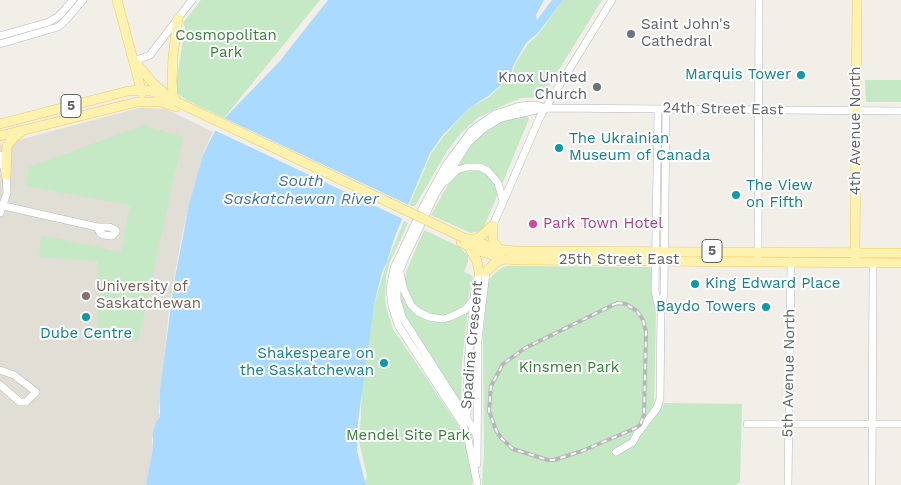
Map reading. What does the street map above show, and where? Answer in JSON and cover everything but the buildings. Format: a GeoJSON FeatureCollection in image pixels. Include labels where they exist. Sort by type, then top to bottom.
{"type":"FeatureCollection","features":[{"type":"Feature","properties":{"kind":"main road"},"geometry":{"type":"LineString","coordinates":[[117,0],[144,101]]}},
{"type":"Feature","properties":{"kind":"main road","name":"4th Avenue North"},"geometry":{"type":"LineString","coordinates":[[855,262],[857,0]]}},
{"type":"Feature","properties":{"kind":"main road"},"geometry":{"type":"LineString","coordinates":[[174,102],[172,82],[173,56],[178,18]]}},
{"type":"Feature","properties":{"kind":"main road"},"geometry":{"type":"LineString","coordinates":[[134,62],[174,102]]}},
{"type":"Feature","properties":{"kind":"main road","name":"5"},"geometry":{"type":"LineString","coordinates":[[0,124],[128,91],[142,90],[158,93],[465,243]]}},
{"type":"Feature","properties":{"kind":"main road","name":"5"},"geometry":{"type":"LineString","coordinates":[[0,136],[119,105],[144,101],[174,102]]}},
{"type":"Feature","properties":{"kind":"main road"},"geometry":{"type":"LineString","coordinates":[[6,175],[6,150],[8,144],[13,138],[32,127]]}},
{"type":"Feature","properties":{"kind":"main road"},"geometry":{"type":"LineString","coordinates":[[493,225],[476,239],[465,243],[477,260],[482,272],[504,258]]}},
{"type":"Feature","properties":{"kind":"main road"},"geometry":{"type":"LineString","coordinates":[[493,225],[493,241],[499,249]]}},
{"type":"Feature","properties":{"kind":"main road","name":"25th Street East"},"geometry":{"type":"LineString","coordinates":[[465,243],[523,251],[758,261],[901,263]]}},
{"type":"Feature","properties":{"kind":"main road","name":"25th Street East"},"geometry":{"type":"LineString","coordinates":[[465,243],[504,258],[659,256],[758,251],[901,253]]}},
{"type":"Feature","properties":{"kind":"street"},"geometry":{"type":"LineString","coordinates":[[0,36],[49,22],[59,16],[73,0]]}},
{"type":"Feature","properties":{"kind":"street"},"geometry":{"type":"LineString","coordinates":[[0,44],[58,27],[83,0]]}},
{"type":"Feature","properties":{"kind":"street"},"geometry":{"type":"LineString","coordinates":[[134,62],[150,55],[192,0]]}},
{"type":"Feature","properties":{"kind":"street"},"geometry":{"type":"LineString","coordinates":[[493,225],[545,108],[612,0]]}},
{"type":"Feature","properties":{"kind":"street"},"geometry":{"type":"LineString","coordinates":[[758,261],[759,0]]}},
{"type":"Feature","properties":{"kind":"street","name":"Spadina Crescent"},"geometry":{"type":"LineString","coordinates":[[468,439],[462,423],[398,324],[394,314],[390,289],[394,268],[433,187],[466,136],[484,121],[508,109],[538,105],[545,108]]}},
{"type":"Feature","properties":{"kind":"street","name":"24th Street East"},"geometry":{"type":"LineString","coordinates":[[545,108],[901,111]]}},
{"type":"Feature","properties":{"kind":"street","name":"Spadina Crescent"},"geometry":{"type":"LineString","coordinates":[[477,436],[402,317],[397,299],[397,278],[436,193],[468,143],[483,129],[501,118],[545,108]]}},
{"type":"Feature","properties":{"kind":"street"},"geometry":{"type":"LineString","coordinates":[[616,452],[633,442],[660,399],[661,312],[664,293],[659,256],[658,109]]}},
{"type":"Feature","properties":{"kind":"street"},"geometry":{"type":"LineString","coordinates":[[659,256],[666,109]]}},
{"type":"Feature","properties":{"kind":"street"},"geometry":{"type":"LineString","coordinates":[[0,117],[11,121]]}},
{"type":"Feature","properties":{"kind":"street"},"geometry":{"type":"LineString","coordinates":[[0,155],[6,175],[7,193],[2,209],[97,227]]}},
{"type":"Feature","properties":{"kind":"street"},"geometry":{"type":"LineString","coordinates":[[436,193],[457,170],[466,167],[480,167],[488,171],[498,183],[503,200]]}},
{"type":"Feature","properties":{"kind":"street","name":"5th Avenue North"},"geometry":{"type":"LineString","coordinates":[[788,485],[791,262]]}},
{"type":"Feature","properties":{"kind":"street"},"geometry":{"type":"LineString","coordinates":[[872,485],[873,262]]}},
{"type":"Feature","properties":{"kind":"street"},"geometry":{"type":"LineString","coordinates":[[400,269],[404,290],[411,305],[417,311],[429,317],[443,319],[459,314],[469,305],[474,297]]}},
{"type":"Feature","properties":{"kind":"street","name":"Spadina Crescent"},"geometry":{"type":"LineString","coordinates":[[477,484],[466,418],[468,363],[474,297],[482,272]]}},
{"type":"Feature","properties":{"kind":"street","name":"Spadina Crescent"},"geometry":{"type":"LineString","coordinates":[[477,484],[478,339],[482,272]]}},
{"type":"Feature","properties":{"kind":"street"},"geometry":{"type":"LineString","coordinates":[[0,370],[14,375],[36,392],[26,402],[20,402],[0,385]]}},
{"type":"Feature","properties":{"kind":"street"},"geometry":{"type":"LineString","coordinates":[[747,424],[901,424]]}},
{"type":"Feature","properties":{"kind":"shaded area","name":"University of Saskatchewan"},"geometry":{"type":"Polygon","coordinates":[[[139,108],[166,109],[213,132],[204,151],[182,234],[169,309],[160,417],[152,440],[153,447],[146,485],[0,485],[0,145],[139,108]]]}},
{"type":"Feature","properties":{"kind":"green space","name":"Cosmopolitan Park"},"geometry":{"type":"Polygon","coordinates":[[[201,0],[320,0],[224,118],[186,100],[175,91],[185,27],[183,23],[201,0]]]}},
{"type":"Feature","properties":{"kind":"green space"},"geometry":{"type":"Polygon","coordinates":[[[563,0],[602,0],[544,94],[541,97],[522,98],[479,117],[461,133],[447,151],[415,206],[409,206],[431,154],[444,136],[468,109],[489,97],[500,87],[506,76],[513,73],[515,64],[528,44],[538,35],[563,0]]]}},
{"type":"Feature","properties":{"kind":"green space"},"geometry":{"type":"Polygon","coordinates":[[[865,80],[901,80],[901,102],[866,102],[865,80]]]}},
{"type":"Feature","properties":{"kind":"green space"},"geometry":{"type":"Polygon","coordinates":[[[527,115],[529,119],[484,227],[480,231],[471,233],[431,215],[471,144],[486,130],[502,121],[527,115]]]}},
{"type":"Feature","properties":{"kind":"green space"},"geometry":{"type":"Polygon","coordinates":[[[144,125],[183,137],[138,342],[97,329],[98,261],[39,257],[41,235],[121,252],[130,205],[25,186],[29,167],[144,125]]]}},
{"type":"Feature","properties":{"kind":"green space","name":"Mendel Site Park"},"geometry":{"type":"Polygon","coordinates":[[[404,221],[408,223],[389,264],[386,277],[385,300],[387,310],[393,329],[458,425],[465,441],[472,472],[472,485],[364,485],[367,476],[358,437],[360,431],[363,371],[374,305],[387,262],[404,221]]]}},
{"type":"Feature","properties":{"kind":"green space"},"geometry":{"type":"Polygon","coordinates":[[[424,230],[460,247],[468,256],[464,272],[473,278],[468,300],[458,311],[444,316],[425,313],[414,305],[407,293],[406,272],[424,230]]]}},
{"type":"Feature","properties":{"kind":"green space","name":"Kinsmen Park"},"geometry":{"type":"Polygon","coordinates":[[[503,267],[650,267],[652,272],[652,295],[656,311],[654,407],[662,408],[664,403],[742,404],[740,482],[736,485],[482,485],[484,452],[483,335],[488,281],[503,267]]]}},
{"type":"Feature","properties":{"kind":"green space"},"geometry":{"type":"Polygon","coordinates":[[[400,289],[405,303],[411,310],[429,321],[441,322],[452,320],[468,311],[462,362],[461,403],[408,323],[401,301],[400,289]]]}},
{"type":"Feature","properties":{"kind":"water","name":"South Saskatchewan River"},"geometry":{"type":"Polygon","coordinates":[[[328,0],[544,0],[536,15],[537,20],[552,0],[563,0],[538,33],[526,43],[513,66],[512,72],[506,76],[500,86],[468,109],[443,135],[430,153],[395,236],[382,272],[374,305],[358,422],[357,451],[366,485],[146,485],[153,447],[153,433],[156,422],[160,417],[160,390],[174,283],[189,205],[203,155],[218,125],[279,62],[328,0]]]}},
{"type":"Feature","properties":{"kind":"pier"},"geometry":{"type":"Polygon","coordinates":[[[222,117],[411,206],[405,220],[212,129],[222,117]]]}},
{"type":"Feature","properties":{"kind":"railway"},"geometry":{"type":"LineString","coordinates":[[617,303],[626,304],[637,311],[643,320],[646,332],[644,415],[640,425],[582,451],[554,460],[548,460],[513,449],[501,438],[489,411],[491,386],[503,364],[525,348],[617,303]]}},
{"type":"Feature","properties":{"kind":"place","name":"Saint John's Cathedral"},"geometry":{"type":"Point","coordinates":[631,34]}},
{"type":"Feature","properties":{"kind":"place","name":"Marquis Tower"},"geometry":{"type":"Point","coordinates":[801,75]}},
{"type":"Feature","properties":{"kind":"place","name":"Knox United Church"},"geometry":{"type":"Point","coordinates":[597,87]}},
{"type":"Feature","properties":{"kind":"place","name":"The Ukrainian Museum of Canada"},"geometry":{"type":"Point","coordinates":[559,148]}},
{"type":"Feature","properties":{"kind":"place","name":"The View on Fifth"},"geometry":{"type":"Point","coordinates":[736,195]}},
{"type":"Feature","properties":{"kind":"place","name":"Park Town Hotel"},"geometry":{"type":"Point","coordinates":[533,224]}},
{"type":"Feature","properties":{"kind":"place","name":"King Edward Place"},"geometry":{"type":"Point","coordinates":[695,284]}},
{"type":"Feature","properties":{"kind":"place","name":"University of Saskatchewan"},"geometry":{"type":"Point","coordinates":[86,296]}},
{"type":"Feature","properties":{"kind":"place","name":"Baydo Towers"},"geometry":{"type":"Point","coordinates":[766,307]}},
{"type":"Feature","properties":{"kind":"place","name":"Dube Centre"},"geometry":{"type":"Point","coordinates":[86,317]}},
{"type":"Feature","properties":{"kind":"place","name":"Shakespeare on the Saskatchewan"},"geometry":{"type":"Point","coordinates":[384,363]}}]}
